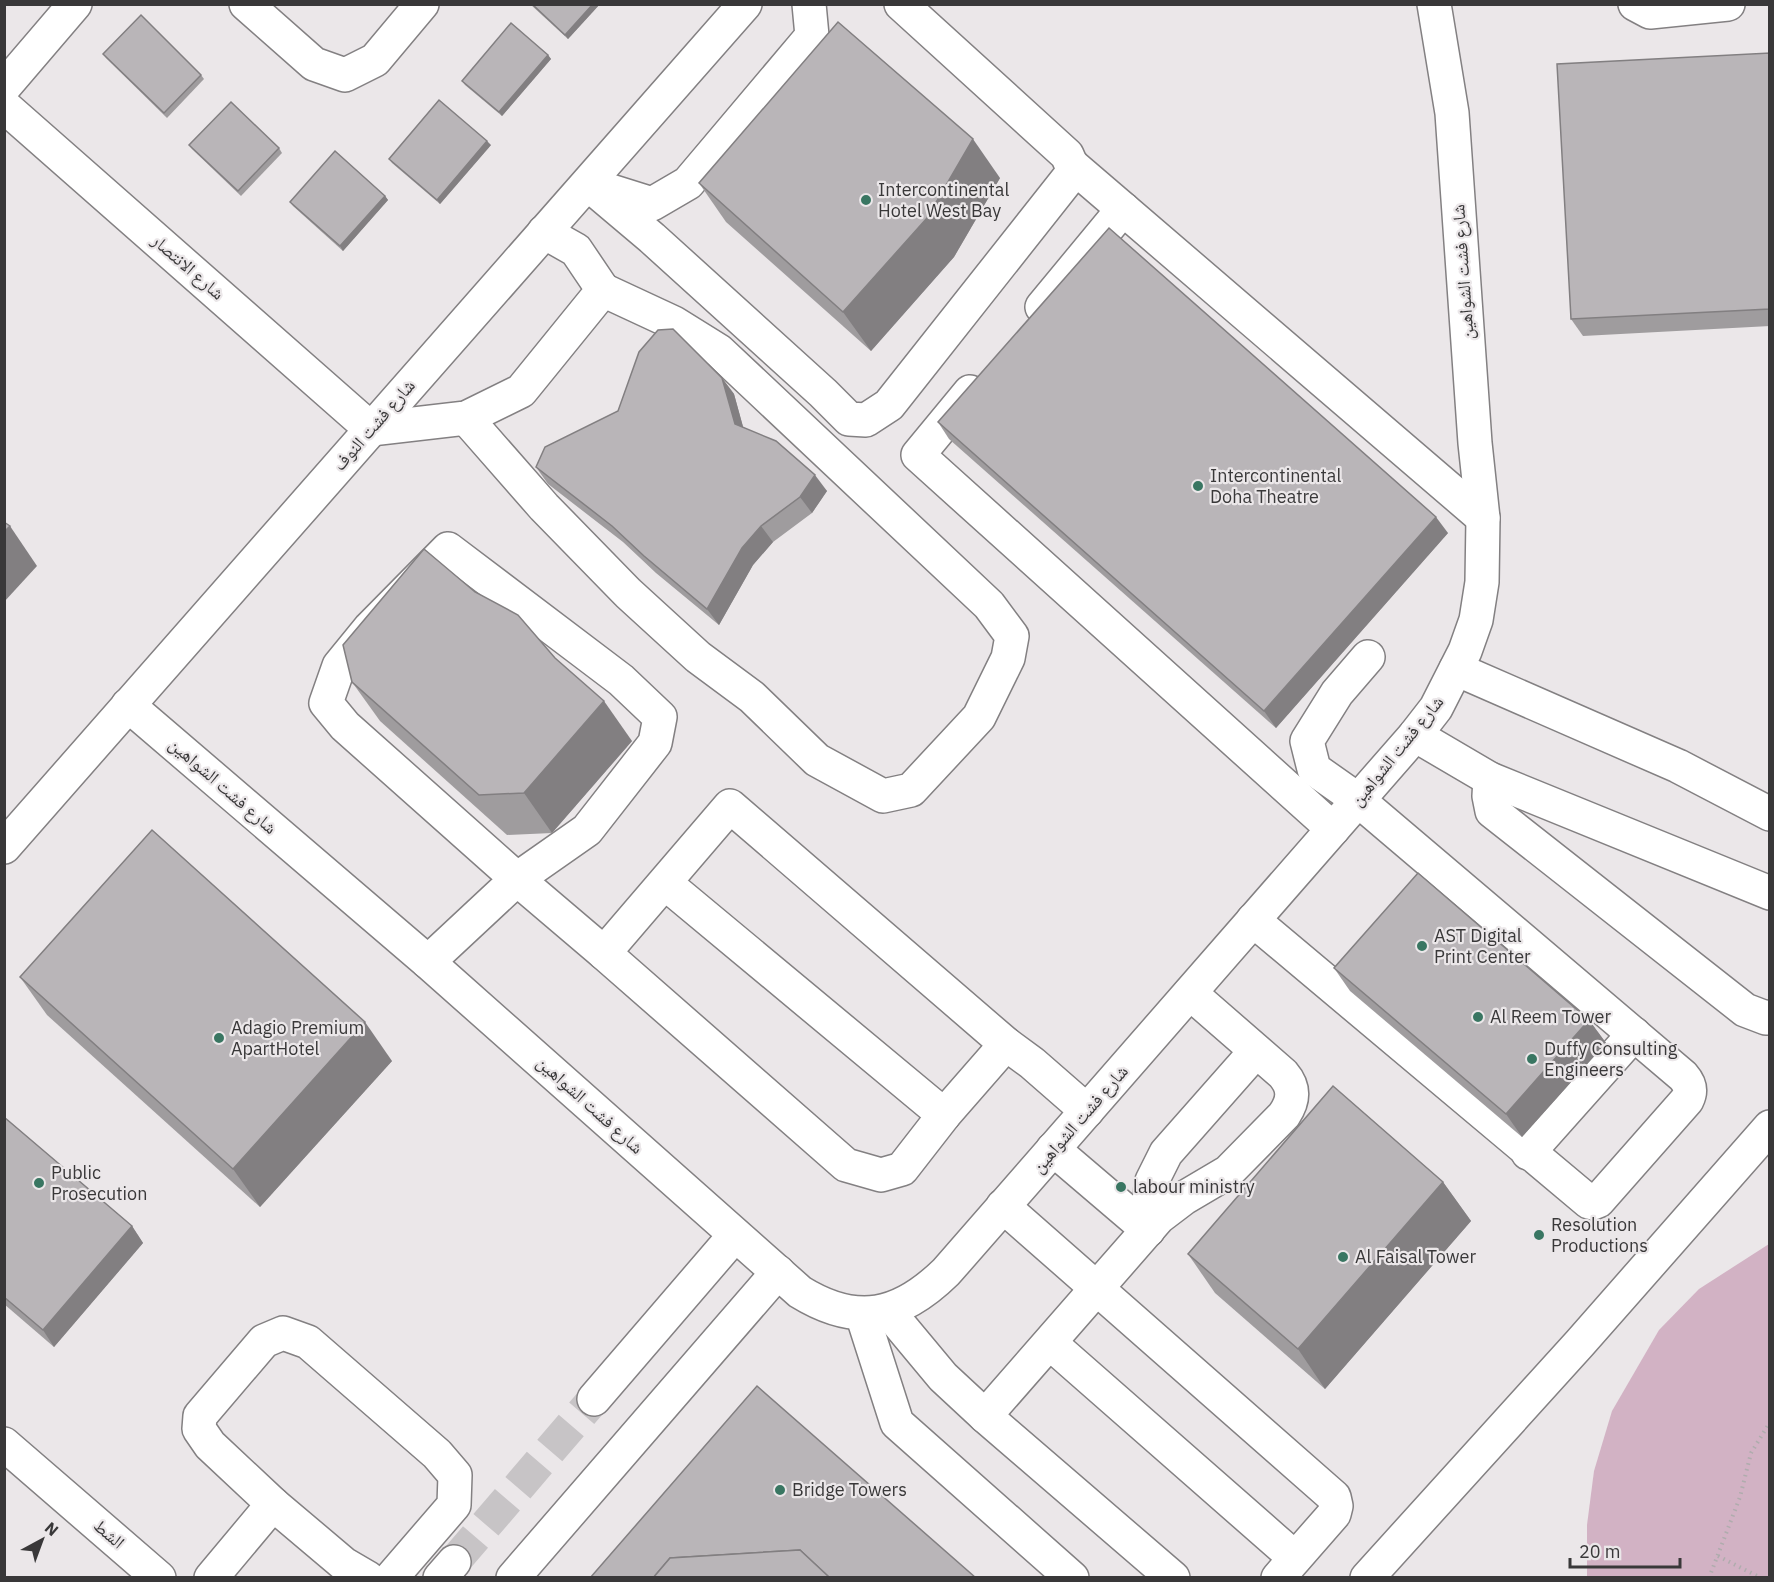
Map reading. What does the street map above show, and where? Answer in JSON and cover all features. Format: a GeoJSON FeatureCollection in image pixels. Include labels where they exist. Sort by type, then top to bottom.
{"type":"FeatureCollection","features":[{"type":"Feature","properties":{"kind":"street"},"geometry":{"type":"LineString","coordinates":[[4,87],[75,4]]}},
{"type":"Feature","properties":{"kind":"street"},"geometry":{"type":"LineString","coordinates":[[246,4],[314,64],[345,75],[375,60],[422,4]]}},
{"type":"Feature","properties":{"kind":"street","name":"شارع فشت النوف"},"geometry":{"type":"LineString","coordinates":[[4,847],[745,4]]}},
{"type":"Feature","properties":{"kind":"street"},"geometry":{"type":"LineString","coordinates":[[588,183],[652,204],[688,183],[812,36],[809,4]]}},
{"type":"Feature","properties":{"kind":"street"},"geometry":{"type":"LineString","coordinates":[[901,4],[1066,155],[1074,166],[1483,518]]}},
{"type":"Feature","properties":{"kind":"street","name":"شارع فشت الشواهين"},"geometry":{"type":"LineString","coordinates":[[128,705],[428,962],[800,1292],[817,1302],[875,1312],[909,1302],[927,1291],[946,1272],[1415,735],[1436,708],[1456,669],[1476,620],[1482,582],[1483,518],[1475,443],[1452,113],[1434,4]]}},
{"type":"Feature","properties":{"kind":"street"},"geometry":{"type":"LineString","coordinates":[[1635,4],[1650,12],[1728,4]]}},
{"type":"Feature","properties":{"kind":"street","name":"شارع الانتصار"},"geometry":{"type":"LineString","coordinates":[[4,106],[371,429]]}},
{"type":"Feature","properties":{"kind":"street"},"geometry":{"type":"LineString","coordinates":[[588,183],[652,238],[849,419],[866,420],[890,405],[1073,174],[1074,166]]}},
{"type":"Feature","properties":{"kind":"street"},"geometry":{"type":"LineString","coordinates":[[1024,328],[1123,209]]}},
{"type":"Feature","properties":{"kind":"street"},"geometry":{"type":"LineString","coordinates":[[466,418],[544,507],[628,593],[698,657],[752,697],[817,760],[882,796],[911,790],[979,717],[1008,658],[1012,636],[989,605],[719,351],[674,323],[603,290],[576,250],[544,232]]}},
{"type":"Feature","properties":{"kind":"street"},"geometry":{"type":"LineString","coordinates":[[371,429],[466,418],[520,391],[603,290]]}},
{"type":"Feature","properties":{"kind":"street"},"geometry":{"type":"LineString","coordinates":[[986,373],[918,455],[1333,829]]}},
{"type":"Feature","properties":{"kind":"street"},"geometry":{"type":"LineString","coordinates":[[428,962],[517,879],[587,831],[655,743],[660,717],[621,680],[448,549],[370,628],[339,666],[326,703],[345,726],[517,879],[846,1165],[882,1174],[902,1169],[944,1115],[1006,1044]]}},
{"type":"Feature","properties":{"kind":"street"},"geometry":{"type":"LineString","coordinates":[[1253,920],[1584,1200],[1593,1203],[1598,1201],[1690,1094],[1688,1081],[1683,1076],[1358,801],[1314,769],[1307,741],[1337,693],[1368,657]]}},
{"type":"Feature","properties":{"kind":"street"},"geometry":{"type":"LineString","coordinates":[[1456,669],[1678,765],[1770,814]]}},
{"type":"Feature","properties":{"kind":"street"},"geometry":{"type":"LineString","coordinates":[[1415,735],[1490,779],[1770,893]]}},
{"type":"Feature","properties":{"kind":"street"},"geometry":{"type":"LineString","coordinates":[[1490,779],[1489,796],[1492,812],[1745,1010],[1766,1018],[1770,1017]]}},
{"type":"Feature","properties":{"kind":"street"},"geometry":{"type":"LineString","coordinates":[[604,953],[730,806],[1087,1111]]}},
{"type":"Feature","properties":{"kind":"street"},"geometry":{"type":"LineString","coordinates":[[665,883],[944,1115]]}},
{"type":"Feature","properties":{"kind":"street"},"geometry":{"type":"LineString","coordinates":[[985,1416],[1148,1230],[1171,1207],[1228,1172],[1291,1105],[1293,1094],[1291,1083],[1190,993]]}},
{"type":"Feature","properties":{"kind":"street"},"geometry":{"type":"LineString","coordinates":[[1528,1153],[1634,1034]]}},
{"type":"Feature","properties":{"kind":"street"},"geometry":{"type":"LineString","coordinates":[[1148,1230],[1152,1181],[1162,1160],[1256,1051]]}},
{"type":"Feature","properties":{"kind":"street"},"geometry":{"type":"LineString","coordinates":[[1367,1578],[1580,1343],[1770,1127]]}},
{"type":"Feature","properties":{"kind":"street"},"geometry":{"type":"LineString","coordinates":[[1053,1149],[1148,1230]]}},
{"type":"Feature","properties":{"kind":"street"},"geometry":{"type":"LineString","coordinates":[[1003,1206],[1334,1497],[1336,1506],[1334,1514],[1286,1568],[1050,1343]]}},
{"type":"Feature","properties":{"kind":"street"},"geometry":{"type":"LineString","coordinates":[[600,1403],[741,1239]]}},
{"type":"Feature","properties":{"kind":"street"},"geometry":{"type":"LineString","coordinates":[[513,1578],[778,1272]]}},
{"type":"Feature","properties":{"kind":"street"},"geometry":{"type":"LineString","coordinates":[[875,1312],[985,1416],[1173,1578]]}},
{"type":"Feature","properties":{"kind":"street"},"geometry":{"type":"LineString","coordinates":[[875,1312],[897,1423],[1072,1578]]}},
{"type":"Feature","properties":{"kind":"street"},"geometry":{"type":"LineString","coordinates":[[368,1578],[344,1564],[273,1504],[210,1445],[200,1429],[200,1416],[264,1341],[283,1333],[308,1342],[437,1454],[455,1475],[454,1505],[391,1578]]}},
{"type":"Feature","properties":{"kind":"street","name":"الشط"},"geometry":{"type":"LineString","coordinates":[[4,1444],[159,1578]]}},
{"type":"Feature","properties":{"kind":"street"},"geometry":{"type":"LineString","coordinates":[[211,1578],[273,1504]]}},
{"type":"Feature","properties":{"kind":"path"},"geometry":{"type":"LineString","coordinates":[[1708,1578],[1740,1497],[1750,1452],[1770,1422]]}},
{"type":"Feature","properties":{"kind":"path"},"geometry":{"type":"LineString","coordinates":[[1718,1556],[1761,1578]]}},
{"type":"Feature","properties":{"kind":"shaded area"},"geometry":{"type":"Polygon","coordinates":[[[1769,1244],[1769,1577],[1587,1577],[1587,1525],[1594,1471],[1612,1411],[1659,1330],[1699,1289],[1769,1244]]]}},
{"type":"Feature","properties":{"kind":"building"},"geometry":{"type":"Polygon","coordinates":[[[532,4],[593,4],[565,35],[532,4]]]}},
{"type":"Feature","properties":{"kind":"building"},"geometry":{"type":"Polygon","coordinates":[[[141,15],[201,75],[164,113],[103,54],[141,15]]]}},
{"type":"Feature","properties":{"kind":"building","name":"Intercontinental Hotel West Bay"},"geometry":{"type":"Polygon","coordinates":[[[838,22],[973,139],[927,218],[843,312],[699,183],[838,22]]]}},
{"type":"Feature","properties":{"kind":"building"},"geometry":{"type":"Polygon","coordinates":[[[511,23],[548,55],[499,112],[462,81],[511,23]]]}},
{"type":"Feature","properties":{"kind":"building"},"geometry":{"type":"Polygon","coordinates":[[[1770,53],[1770,309],[1571,319],[1557,64],[1770,53]]]}},
{"type":"Feature","properties":{"kind":"building"},"geometry":{"type":"Polygon","coordinates":[[[439,100],[487,141],[437,200],[389,159],[439,100]]]}},
{"type":"Feature","properties":{"kind":"building"},"geometry":{"type":"Polygon","coordinates":[[[231,102],[279,148],[238,191],[189,145],[231,102]]]}},
{"type":"Feature","properties":{"kind":"building"},"geometry":{"type":"Polygon","coordinates":[[[335,151],[385,196],[340,246],[290,202],[335,151]]]}},
{"type":"Feature","properties":{"kind":"building","name":"Intercontinental Doha Theatre"},"geometry":{"type":"Polygon","coordinates":[[[1109,228],[1436,517],[1264,711],[938,422],[1109,228]]]}},
{"type":"Feature","properties":{"kind":"building"},"geometry":{"type":"Polygon","coordinates":[[[673,329],[722,378],[735,424],[776,441],[815,475],[800,497],[761,526],[742,548],[707,609],[612,526],[536,467],[545,447],[618,411],[639,352],[658,330],[673,329]]]}},
{"type":"Feature","properties":{"kind":"building"},"geometry":{"type":"Polygon","coordinates":[[[4,522],[10,526],[4,532],[4,522]]]}},
{"type":"Feature","properties":{"kind":"building"},"geometry":{"type":"Polygon","coordinates":[[[424,549],[475,592],[518,615],[555,658],[604,701],[524,793],[479,795],[352,682],[343,645],[424,549]]]}},
{"type":"Feature","properties":{"kind":"building","name":"Adagio Premium ApartHotel"},"geometry":{"type":"Polygon","coordinates":[[[152,830],[365,1022],[233,1169],[20,977],[152,830]]]}},
{"type":"Feature","properties":{"kind":"building","name":"Al Reem Tower"},"geometry":{"type":"Polygon","coordinates":[[[1418,873],[1589,1020],[1506,1114],[1334,968],[1418,873]]]}},
{"type":"Feature","properties":{"kind":"building","name":"Al Faisal Tower"},"geometry":{"type":"Polygon","coordinates":[[[1333,1086],[1443,1182],[1298,1349],[1188,1254],[1333,1086]]]}},
{"type":"Feature","properties":{"kind":"building","name":"Public Prosecution"},"geometry":{"type":"Polygon","coordinates":[[[4,1117],[132,1226],[43,1330],[4,1297],[4,1117]]]}},
{"type":"Feature","properties":{"kind":"building","name":"Bridge Towers"},"geometry":{"type":"Polygon","coordinates":[[[757,1386],[976,1578],[830,1578],[800,1550],[670,1558],[653,1578],[590,1578],[757,1386]]]}},
{"type":"Feature","properties":{"kind":"building"},"geometry":{"type":"Polygon","coordinates":[[[800,1550],[830,1578],[653,1578],[670,1558],[800,1550]]]}},
{"type":"Feature","properties":{"kind":"tunnel"},"geometry":{"type":"LineString","coordinates":[[454,1562],[594,1399]]}},
{"type":"Feature","properties":{"kind":"place","name":"Intercontinental Hotel West Bay"},"geometry":{"type":"Point","coordinates":[866,200]}},
{"type":"Feature","properties":{"kind":"place","name":"Intercontinental Doha Theatre"},"geometry":{"type":"Point","coordinates":[1198,486]}},
{"type":"Feature","properties":{"kind":"place","name":"AST Digital Print Center"},"geometry":{"type":"Point","coordinates":[1422,946]}},
{"type":"Feature","properties":{"kind":"place","name":"Al Reem Tower"},"geometry":{"type":"Point","coordinates":[1478,1017]}},
{"type":"Feature","properties":{"kind":"place","name":"Adagio Premium ApartHotel"},"geometry":{"type":"Point","coordinates":[219,1038]}},
{"type":"Feature","properties":{"kind":"place","name":"Duffy Consulting Engineers"},"geometry":{"type":"Point","coordinates":[1532,1059]}},
{"type":"Feature","properties":{"kind":"place","name":"Public Prosecution"},"geometry":{"type":"Point","coordinates":[39,1183]}},
{"type":"Feature","properties":{"kind":"place","name":"labour ministry"},"geometry":{"type":"Point","coordinates":[1121,1187]}},
{"type":"Feature","properties":{"kind":"place","name":"Resolution Productions"},"geometry":{"type":"Point","coordinates":[1539,1235]}},
{"type":"Feature","properties":{"kind":"place","name":"Al Faisal Tower"},"geometry":{"type":"Point","coordinates":[1343,1257]}},
{"type":"Feature","properties":{"kind":"place","name":"Bridge Towers"},"geometry":{"type":"Point","coordinates":[780,1490]}}]}
